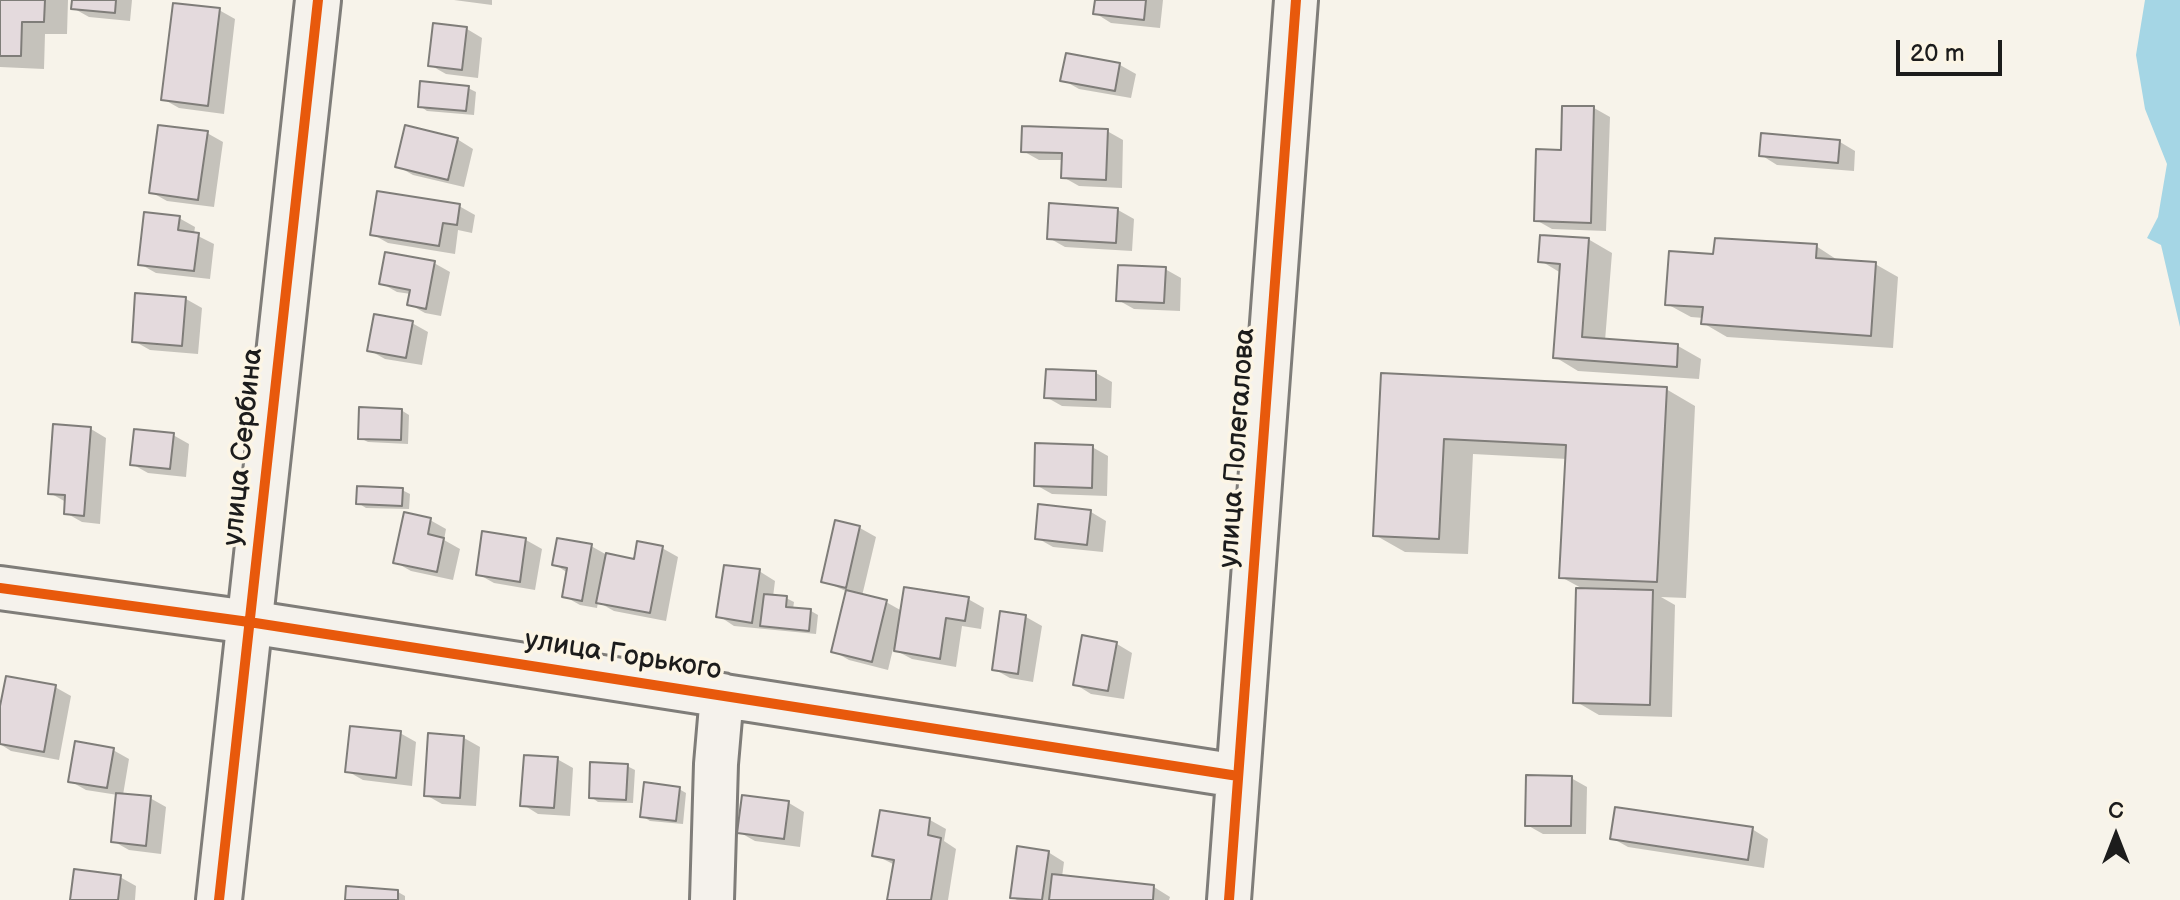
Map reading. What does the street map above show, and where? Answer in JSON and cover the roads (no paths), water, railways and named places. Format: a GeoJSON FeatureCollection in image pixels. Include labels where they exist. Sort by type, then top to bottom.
{"type":"FeatureCollection","features":[{"type":"Feature","properties":{"kind":"street","name":"улица Сербина"},"geometry":{"type":"LineString","coordinates":[[219,900],[318,0]]}},
{"type":"Feature","properties":{"kind":"street","name":"улица Полегалова"},"geometry":{"type":"LineString","coordinates":[[1229,900],[1296,0]]}},
{"type":"Feature","properties":{"kind":"street","name":"улица Горького"},"geometry":{"type":"LineString","coordinates":[[0,588],[249,622],[1238,776]]}},
{"type":"Feature","properties":{"kind":"street"},"geometry":{"type":"LineString","coordinates":[[712,900],[716,764],[722,695]]}},
{"type":"Feature","properties":{"kind":"water"},"geometry":{"type":"Polygon","coordinates":[[[2145,0],[2180,0],[2180,327],[2161,245],[2147,238],[2158,217],[2167,164],[2145,109],[2136,55],[2145,0]]]}}]}
